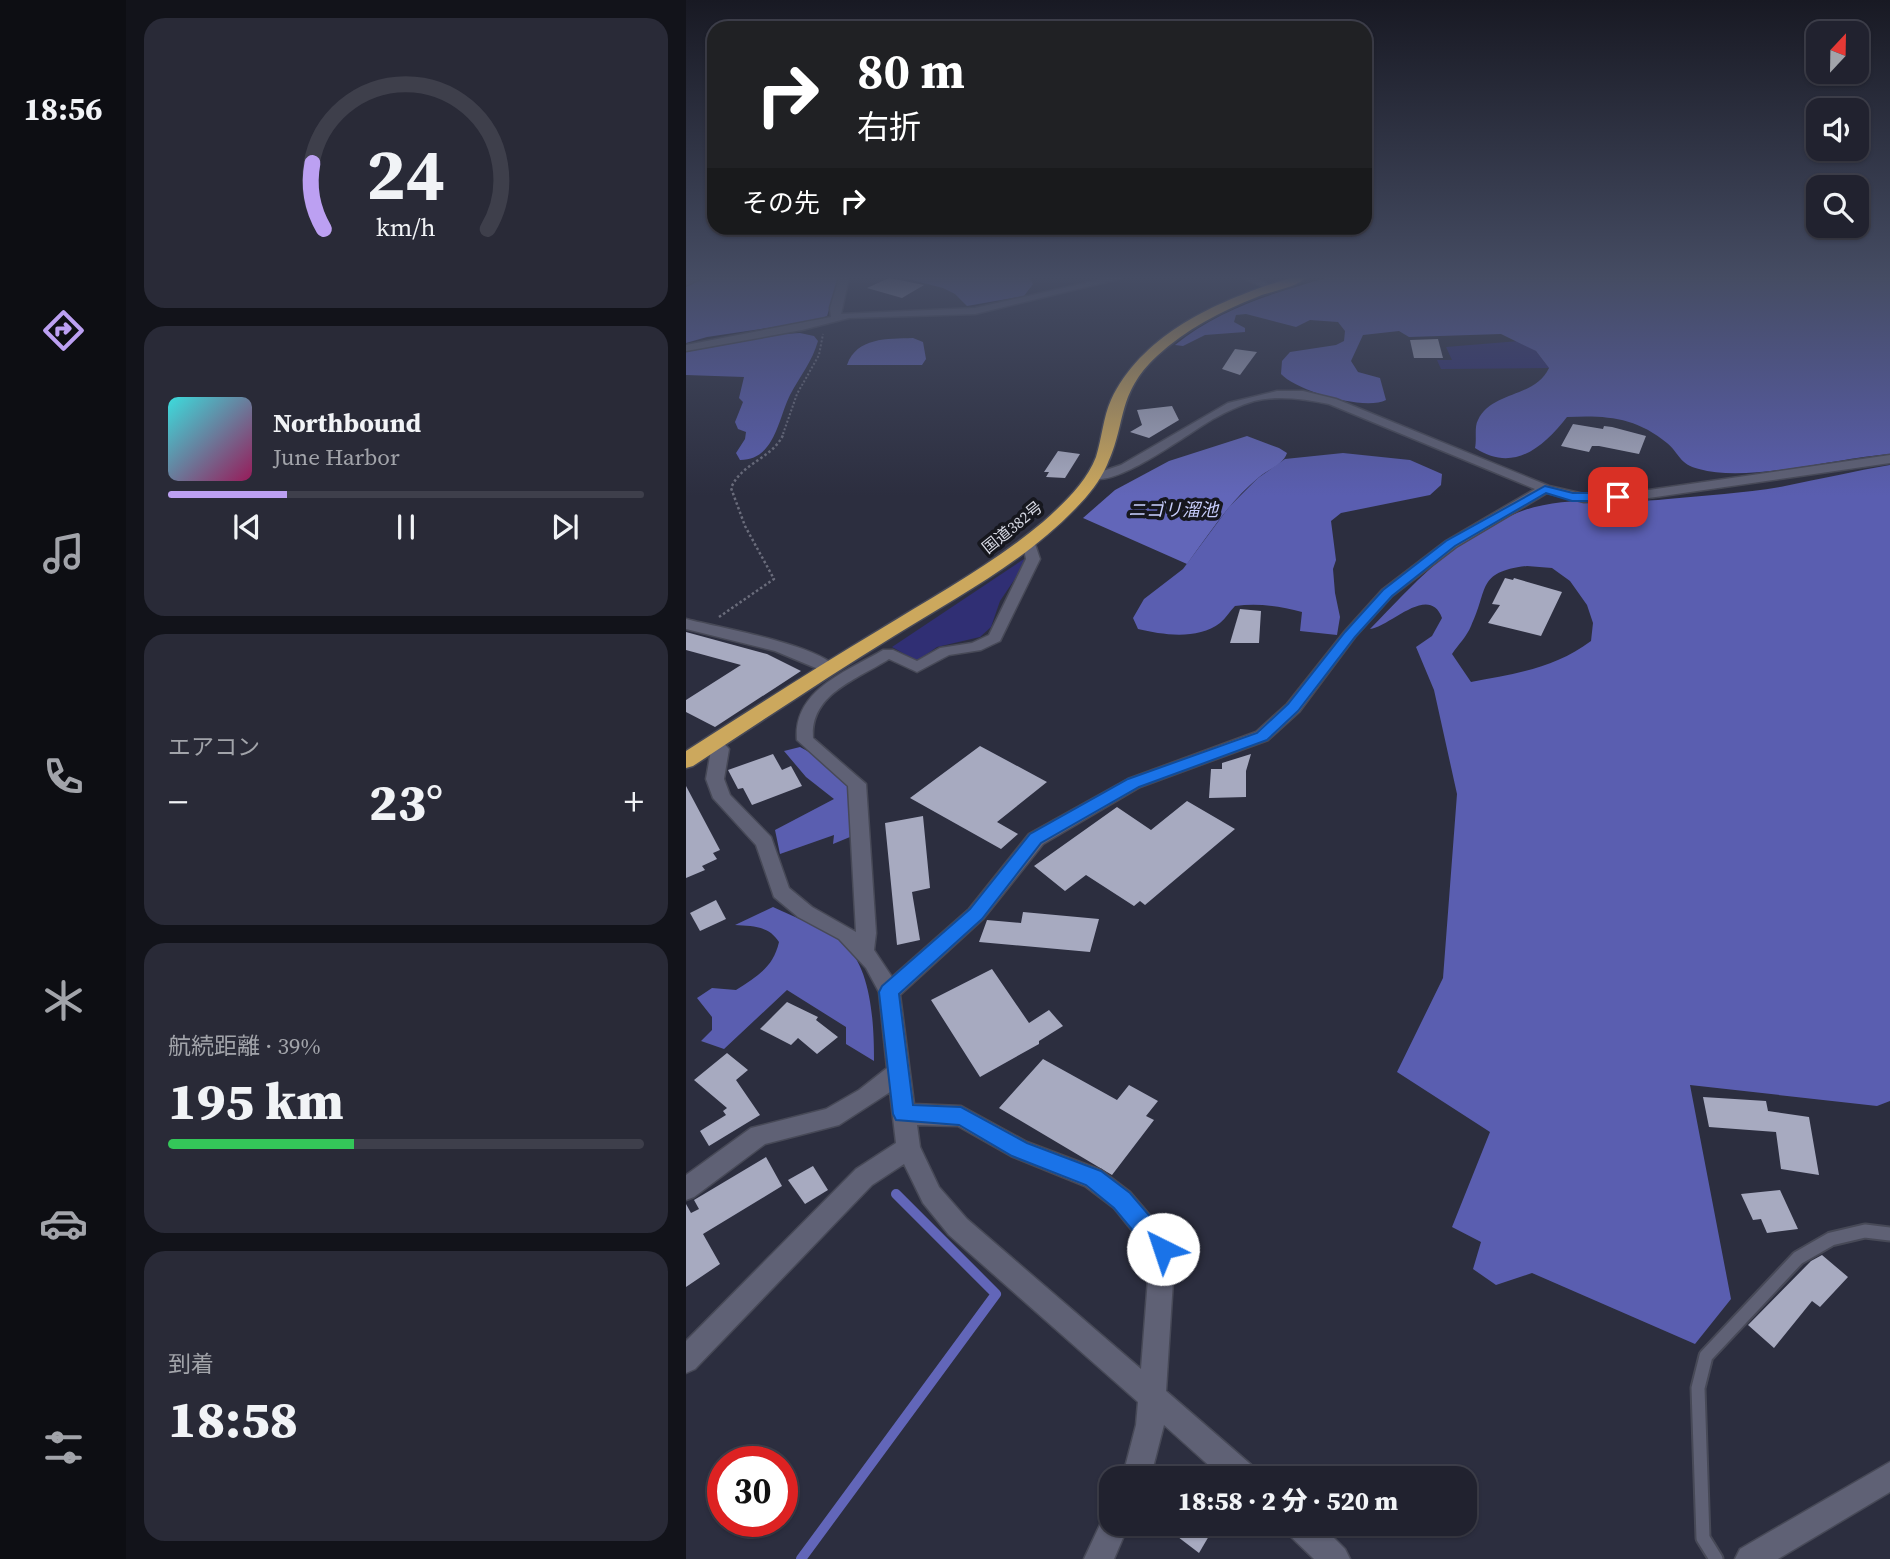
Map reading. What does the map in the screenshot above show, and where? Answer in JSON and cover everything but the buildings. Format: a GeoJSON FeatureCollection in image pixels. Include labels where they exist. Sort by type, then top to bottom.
{"type":"FeatureCollection","features":[{"type":"Feature","properties":{"kind":"highway","name":"国道382号"},"geometry":{"type":"LineString","coordinates":[[686,761],[1025,545],[1059,515],[1094,476],[1105,454],[1118,400],[1144,364],[1159,351]]}},
{"type":"Feature","properties":{"kind":"street"},"geometry":{"type":"LineString","coordinates":[[1094,476],[1108,475],[1138,460],[1241,399],[1259,395],[1298,394],[1351,408],[1545,489],[1584,498],[1635,496],[1890,458]]}},
{"type":"Feature","properties":{"kind":"street"},"geometry":{"type":"LineString","coordinates":[[889,992],[976,914],[1035,839],[1134,783],[1262,736],[1293,708],[1387,593],[1451,544],[1545,489]]}},
{"type":"Feature","properties":{"kind":"street"},"geometry":{"type":"LineString","coordinates":[[864,951],[866,933],[857,784],[806,740],[806,714],[811,702],[821,694],[888,653],[917,667],[945,651],[976,647],[995,638],[1033,559],[1030,547],[1025,545]]}},
{"type":"Feature","properties":{"kind":"street"},"geometry":{"type":"LineString","coordinates":[[686,624],[799,654],[829,668]]}},
{"type":"Feature","properties":{"kind":"street"},"geometry":{"type":"LineString","coordinates":[[713,742],[720,749],[715,779],[722,798],[764,842],[781,892],[805,912],[846,934],[880,972],[889,992],[908,1148],[931,1195],[958,1227],[1232,1466]]}},
{"type":"Feature","properties":{"kind":"street"},"geometry":{"type":"LineString","coordinates":[[686,1189],[760,1135],[831,1118],[867,1097],[898,1072]]}},
{"type":"Feature","properties":{"kind":"street"},"geometry":{"type":"LineString","coordinates":[[904,1114],[961,1116],[1019,1149],[1093,1178],[1122,1200],[1163,1249],[1153,1399],[1150,1425],[1139,1466]]}},
{"type":"Feature","properties":{"kind":"street"},"geometry":{"type":"LineString","coordinates":[[686,1360],[864,1177],[908,1148]]}},
{"type":"Feature","properties":{"kind":"street"},"geometry":{"type":"LineString","coordinates":[[1749,1559],[1890,1476]]}},
{"type":"Feature","properties":{"kind":"street"},"geometry":{"type":"LineString","coordinates":[[1099,1559],[1110,1536]]}},
{"type":"Feature","properties":{"kind":"street"},"geometry":{"type":"LineString","coordinates":[[1311,1536],[1335,1559]]}},
{"type":"Feature","properties":{"kind":"lane"},"geometry":{"type":"LineString","coordinates":[[1716,1559],[1703,1538],[1698,1388],[1706,1356],[1798,1258],[1831,1239],[1865,1231],[1890,1234]]}},
{"type":"Feature","properties":{"kind":"path"},"geometry":{"type":"LineString","coordinates":[[703,628],[774,579],[774,573],[745,526],[731,488],[738,471],[780,441],[798,391],[811,373],[819,351]]}},
{"type":"Feature","properties":{"kind":"shaded area"},"geometry":{"type":"Polygon","coordinates":[[[815,351],[790,395],[768,446],[752,458],[740,460],[736,453],[745,439],[746,432],[738,429],[735,422],[743,402],[739,398],[744,377],[686,375],[686,352],[815,351]]]}},
{"type":"Feature","properties":{"kind":"shaded area"},"geometry":{"type":"Polygon","coordinates":[[[1356,351],[1351,361],[1358,372],[1380,378],[1386,400],[1376,403],[1347,401],[1301,387],[1281,374],[1282,361],[1290,352],[1356,351]]]}},
{"type":"Feature","properties":{"kind":"shaded area"},"geometry":{"type":"Polygon","coordinates":[[[1448,351],[1536,351],[1549,368],[1441,369],[1437,360],[1452,360],[1448,351]]]}},
{"type":"Feature","properties":{"kind":"shaded area"},"geometry":{"type":"Polygon","coordinates":[[[1536,351],[1890,351],[1890,454],[1767,471],[1719,473],[1687,464],[1655,434],[1632,423],[1607,417],[1581,416],[1567,417],[1537,447],[1514,457],[1489,455],[1475,448],[1476,426],[1484,411],[1543,378],[1549,368],[1536,351]]]}},
{"type":"Feature","properties":{"kind":"shaded area"},"geometry":{"type":"Polygon","coordinates":[[[1343,453],[1410,460],[1442,474],[1441,485],[1430,495],[1341,513],[1331,521],[1336,560],[1333,569],[1335,593],[1340,617],[1337,635],[1300,631],[1302,612],[1261,605],[1235,606],[1220,623],[1191,634],[1158,633],[1138,629],[1133,618],[1144,599],[1183,569],[1229,507],[1258,478],[1285,459],[1343,453]]]}},
{"type":"Feature","properties":{"kind":"shaded area"},"geometry":{"type":"Polygon","coordinates":[[[1890,465],[1890,1101],[1877,1106],[1690,1085],[1731,1299],[1695,1344],[1532,1273],[1496,1285],[1473,1269],[1481,1242],[1452,1227],[1490,1132],[1397,1072],[1443,978],[1457,794],[1434,690],[1416,647],[1432,636],[1442,618],[1436,608],[1419,606],[1370,629],[1451,551],[1488,527],[1529,509],[1568,502],[1648,500],[1756,490],[1890,465]],[[1527,566],[1511,569],[1499,573],[1487,584],[1469,630],[1452,654],[1471,682],[1549,664],[1591,641],[1593,623],[1587,605],[1570,581],[1552,568],[1527,566]]]}},
{"type":"Feature","properties":{"kind":"shaded area"},"geometry":{"type":"Polygon","coordinates":[[[1024,559],[1025,564],[1000,601],[991,627],[980,637],[937,647],[917,661],[892,647],[1024,559]]]}},
{"type":"Feature","properties":{"kind":"shaded area"},"geometry":{"type":"Polygon","coordinates":[[[800,747],[811,753],[849,787],[850,837],[833,844],[834,835],[780,854],[775,830],[834,799],[806,777],[784,751],[800,747]]]}},
{"type":"Feature","properties":{"kind":"shaded area"},"geometry":{"type":"Polygon","coordinates":[[[773,907],[826,932],[842,942],[852,953],[860,966],[869,997],[874,1061],[846,1044],[846,1027],[787,990],[724,1049],[701,1041],[712,1030],[712,1017],[697,998],[712,988],[736,990],[751,980],[768,965],[779,942],[765,930],[735,925],[773,907]]]}},
{"type":"Feature","properties":{"kind":"water"},"geometry":{"type":"Polygon","coordinates":[[[856,351],[925,351],[926,359],[922,365],[847,365],[856,351]]]}},
{"type":"Feature","properties":{"kind":"water","name":"ニゴリ溜池"},"geometry":{"type":"Polygon","coordinates":[[[1247,436],[1287,453],[1282,461],[1238,497],[1187,564],[1083,518],[1115,490],[1169,461],[1247,436]]]}},
{"type":"Feature","properties":{"kind":"waterway"},"geometry":{"type":"LineString","coordinates":[[801,1559],[996,1294],[896,1194]]}},
{"type":"Feature","properties":{"kind":"route"},"geometry":{"type":"LineString","coordinates":[[1163,1249],[1122,1200],[1093,1178],[1019,1149],[988,1134],[961,1116],[904,1114],[889,992],[976,914],[1035,839],[1134,783],[1232,749],[1275,727],[1387,593],[1451,544],[1545,489],[1572,497],[1618,497]]}}]}
